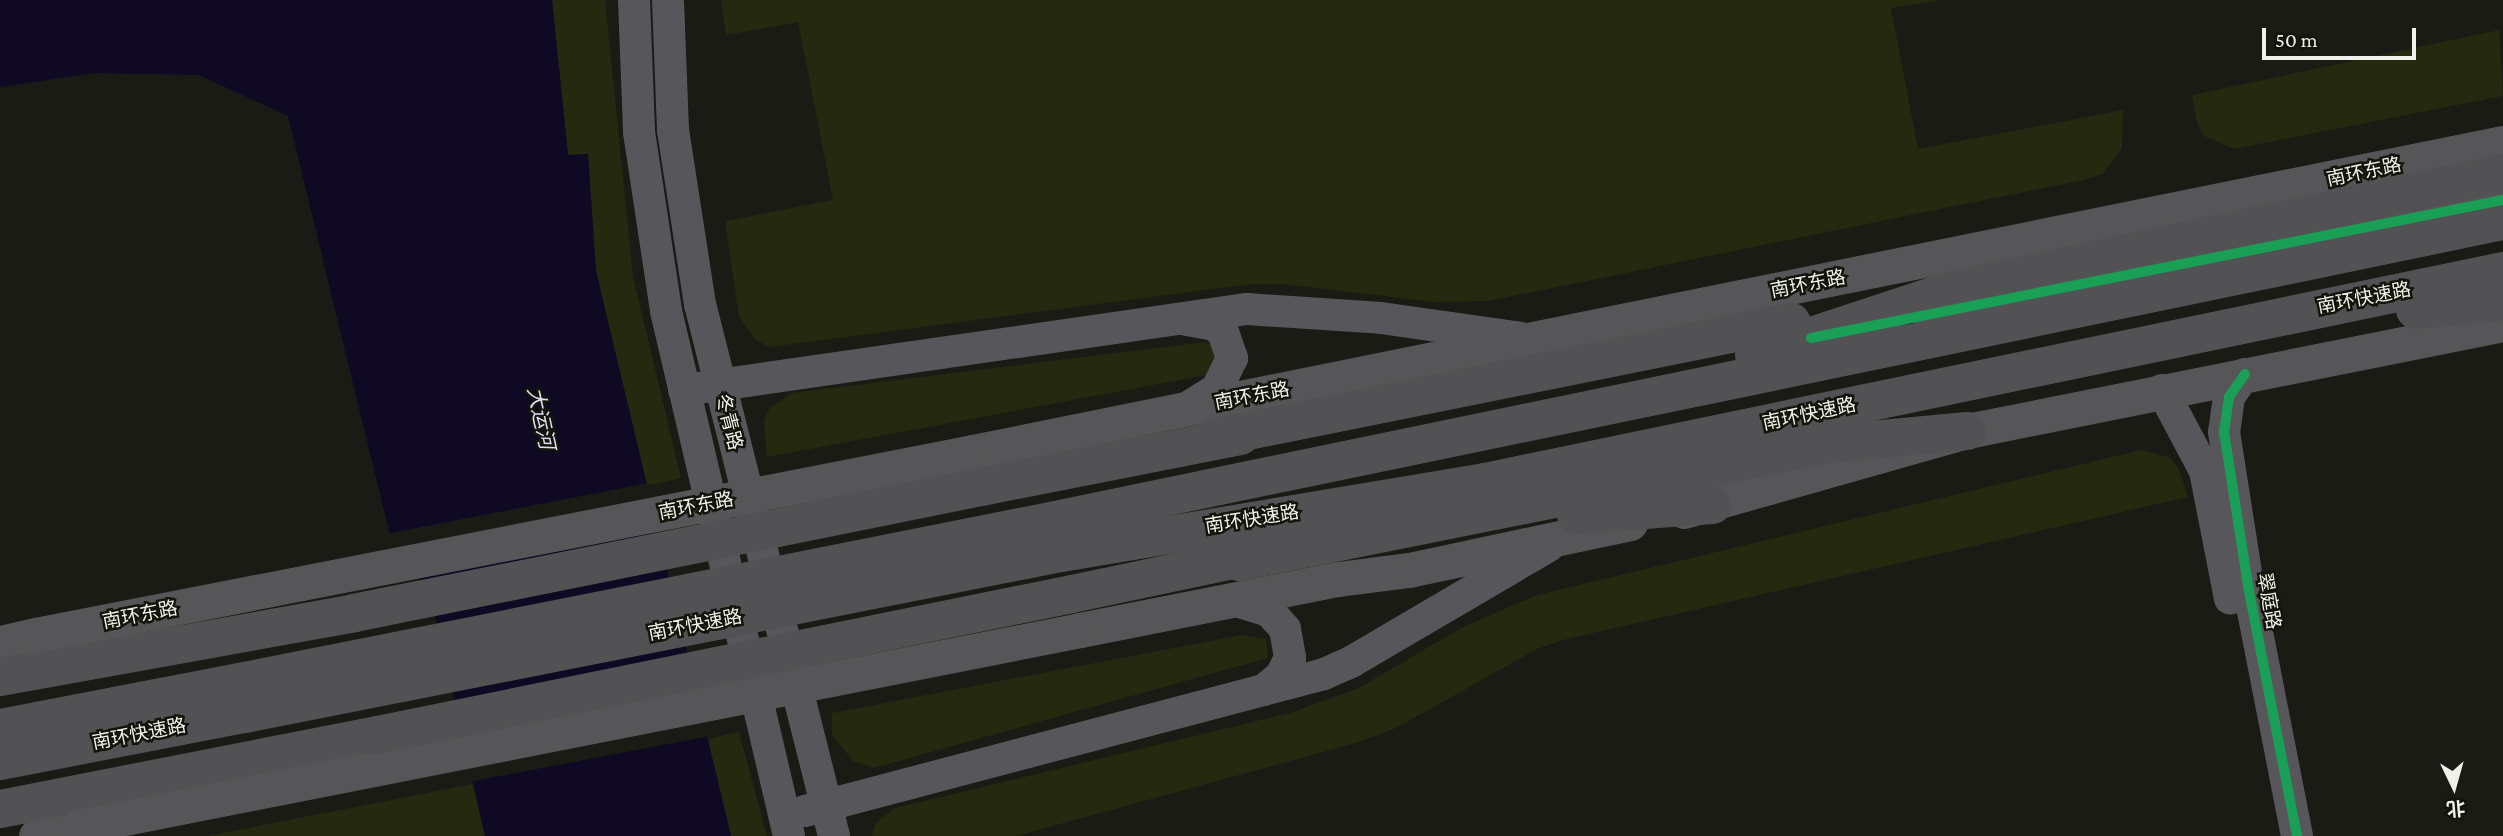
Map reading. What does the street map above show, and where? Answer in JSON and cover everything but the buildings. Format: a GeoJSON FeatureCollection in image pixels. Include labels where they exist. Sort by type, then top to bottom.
{"type":"FeatureCollection","features":[{"type":"Feature","properties":{"kind":"highway"},"geometry":{"type":"LineString","coordinates":[[1213,438],[1948,291],[2503,173]]}},
{"type":"Feature","properties":{"kind":"highway","name":"南环快速路"},"geometry":{"type":"LineString","coordinates":[[1219,489],[2503,221]]}},
{"type":"Feature","properties":{"kind":"highway","name":"南环快速路"},"geometry":{"type":"LineString","coordinates":[[0,728],[54,729],[1058,537],[1485,482],[2503,271]]}},
{"type":"Feature","properties":{"kind":"highway"},"geometry":{"type":"LineString","coordinates":[[1683,377],[1811,338],[1948,291]]}},
{"type":"Feature","properties":{"kind":"highway"},"geometry":{"type":"LineString","coordinates":[[2218,328],[2503,302]]}},
{"type":"Feature","properties":{"kind":"highway"},"geometry":{"type":"LineString","coordinates":[[0,809],[157,778],[1076,612],[1239,562],[1386,524],[2393,312]]}},
{"type":"Feature","properties":{"kind":"highway","name":"南环快速路"},"geometry":{"type":"LineString","coordinates":[[1058,537],[1219,489],[1482,417],[1683,377],[1957,336]]}},
{"type":"Feature","properties":{"kind":"highway"},"geometry":{"type":"LineString","coordinates":[[0,677],[354,613],[977,469],[1213,438],[1482,417]]}},
{"type":"Feature","properties":{"kind":"highway"},"geometry":{"type":"LineString","coordinates":[[1386,524],[1829,444],[1967,431]]}},
{"type":"Feature","properties":{"kind":"highway"},"geometry":{"type":"LineString","coordinates":[[1386,524],[1485,482]]}},
{"type":"Feature","properties":{"kind":"highway"},"geometry":{"type":"LineString","coordinates":[[1386,524],[1713,505]]}},
{"type":"Feature","properties":{"kind":"highway"},"geometry":{"type":"LineString","coordinates":[[0,722],[54,729]]}},
{"type":"Feature","properties":{"kind":"highway","name":"南环快速路"},"geometry":{"type":"LineString","coordinates":[[0,761],[54,729]]}},
{"type":"Feature","properties":{"kind":"highway"},"geometry":{"type":"LineString","coordinates":[[0,789],[157,778]]}},
{"type":"Feature","properties":{"kind":"main road","name":"冬青路"},"geometry":{"type":"LineString","coordinates":[[634,0],[644,179],[684,390],[787,826]]}},
{"type":"Feature","properties":{"kind":"main road","name":"冬青路"},"geometry":{"type":"LineString","coordinates":[[668,0],[669,82],[678,179],[719,384],[830,821]]}},
{"type":"Feature","properties":{"kind":"main road","name":"南环东路"},"geometry":{"type":"LineString","coordinates":[[0,643],[977,469],[1184,410],[2503,143]]}},
{"type":"Feature","properties":{"kind":"main road"},"geometry":{"type":"LineString","coordinates":[[684,390],[1247,309],[1309,311],[1532,340]]}},
{"type":"Feature","properties":{"kind":"main road"},"geometry":{"type":"LineString","coordinates":[[1172,318],[1214,325],[1232,349],[1223,383],[1184,410]]}},
{"type":"Feature","properties":{"kind":"main road"},"geometry":{"type":"LineString","coordinates":[[36,836],[1076,612],[1233,600],[1562,539],[1713,505],[1967,431],[2503,324]]}},
{"type":"Feature","properties":{"kind":"main road","name":"翠庭路"},"geometry":{"type":"LineString","coordinates":[[2245,374],[2229,397],[2224,432],[2248,586],[2297,836]]}},
{"type":"Feature","properties":{"kind":"main road","name":"翠庭路"},"geometry":{"type":"LineString","coordinates":[[2162,390],[2205,471],[2278,836]]}},
{"type":"Feature","properties":{"kind":"main road"},"geometry":{"type":"LineString","coordinates":[[787,826],[830,821],[1351,663],[1474,586],[1562,539]]}},
{"type":"Feature","properties":{"kind":"main road"},"geometry":{"type":"LineString","coordinates":[[1233,600],[1269,611],[1285,628],[1290,658],[1281,676],[1264,690]]}},
{"type":"Feature","properties":{"kind":"street"},"geometry":{"type":"LineString","coordinates":[[1811,338],[2503,200]]}},
{"type":"Feature","properties":{"kind":"green space"},"geometry":{"type":"Polygon","coordinates":[[[552,0],[605,0],[633,276],[681,478],[645,486],[596,271],[588,155],[568,155],[552,0]]]}},
{"type":"Feature","properties":{"kind":"green space"},"geometry":{"type":"Polygon","coordinates":[[[721,0],[1942,0],[1891,8],[1918,149],[2123,110],[2122,148],[2103,174],[2083,180],[1488,301],[1434,302],[1284,284],[1251,284],[769,347],[755,339],[739,317],[725,221],[833,200],[798,22],[726,35],[721,0]]]}},
{"type":"Feature","properties":{"kind":"green space"},"geometry":{"type":"Polygon","coordinates":[[[2499,30],[2503,96],[2234,149],[2204,136],[2197,123],[2192,95],[2499,30]]]}},
{"type":"Feature","properties":{"kind":"green space"},"geometry":{"type":"Polygon","coordinates":[[[1206,342],[1212,345],[1218,367],[1207,375],[767,457],[764,421],[769,409],[791,393],[1206,342]]]}},
{"type":"Feature","properties":{"kind":"green space"},"geometry":{"type":"Polygon","coordinates":[[[2141,450],[2169,457],[2179,469],[2188,497],[1563,640],[1537,649],[1396,728],[1356,743],[1016,836],[872,836],[876,823],[895,808],[1290,713],[1359,688],[1461,628],[1537,595],[2141,450]]]}},
{"type":"Feature","properties":{"kind":"green space"},"geometry":{"type":"Polygon","coordinates":[[[1242,635],[1266,639],[1268,658],[874,768],[853,761],[832,735],[832,713],[1242,635]]]}},
{"type":"Feature","properties":{"kind":"green space"},"geometry":{"type":"Polygon","coordinates":[[[739,732],[767,836],[731,836],[707,739],[739,732]]]}},
{"type":"Feature","properties":{"kind":"green space"},"geometry":{"type":"Polygon","coordinates":[[[473,784],[485,836],[207,836],[473,784]]]}},
{"type":"Feature","properties":{"kind":"water","name":"大运河"},"geometry":{"type":"Polygon","coordinates":[[[0,0],[552,0],[568,155],[588,154],[596,271],[731,836],[485,836],[429,591],[393,548],[288,116],[199,75],[95,73],[0,87],[0,0]]]}},
{"type":"Feature","properties":{"kind":"pier"},"geometry":{"type":"Polygon","coordinates":[[[648,483],[660,530],[390,550],[386,534],[648,483]]]}},
{"type":"Feature","properties":{"kind":"pier"},"geometry":{"type":"Polygon","coordinates":[[[698,688],[710,736],[469,782],[458,735],[698,688]]]}},
{"type":"Feature","properties":{"kind":"cycle path"},"geometry":{"type":"LineString","coordinates":[[1811,338],[2503,200]]}},
{"type":"Feature","properties":{"kind":"cycle path"},"geometry":{"type":"LineString","coordinates":[[2245,374],[2229,397],[2224,432],[2248,586],[2297,836]]}}]}
